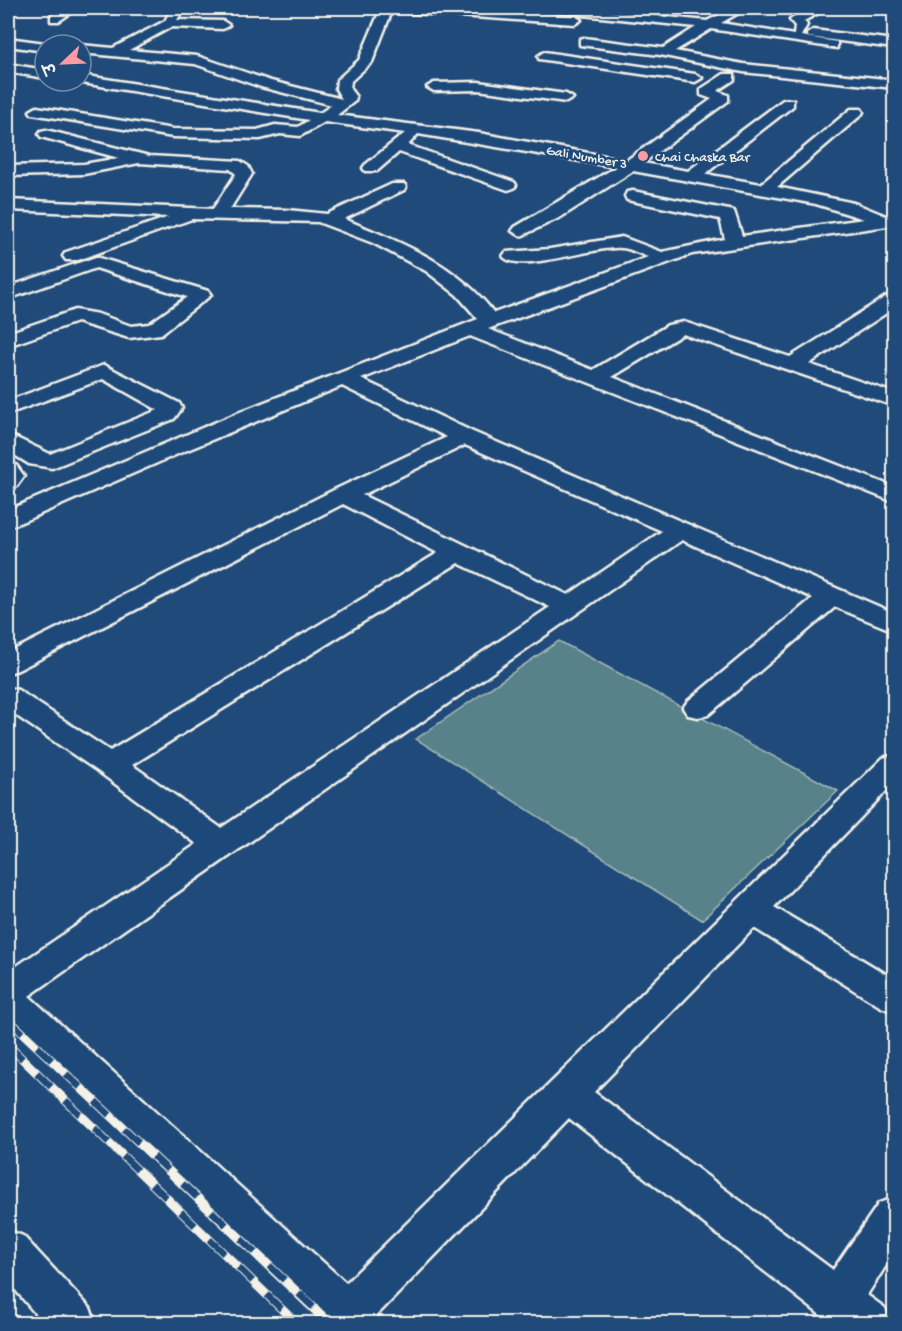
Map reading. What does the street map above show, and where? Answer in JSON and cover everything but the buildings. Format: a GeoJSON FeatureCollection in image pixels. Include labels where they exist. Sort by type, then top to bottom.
{"type":"FeatureCollection","features":[{"type":"Feature","properties":{"kind":"street"},"geometry":{"type":"LineString","coordinates":[[55,18],[72,8]]}},
{"type":"Feature","properties":{"kind":"street"},"geometry":{"type":"LineString","coordinates":[[117,51],[169,23],[176,12],[168,8]]}},
{"type":"Feature","properties":{"kind":"street"},"geometry":{"type":"LineString","coordinates":[[239,167],[260,135],[268,130],[279,129],[300,132],[333,111],[349,97],[343,89],[344,80],[365,62],[387,8]]}},
{"type":"Feature","properties":{"kind":"street"},"geometry":{"type":"LineString","coordinates":[[399,8],[579,16],[715,19],[759,17],[799,28]]}},
{"type":"Feature","properties":{"kind":"street"},"geometry":{"type":"LineString","coordinates":[[618,8],[799,28],[894,44]]}},
{"type":"Feature","properties":{"kind":"street"},"geometry":{"type":"LineString","coordinates":[[773,8],[816,10]]}},
{"type":"Feature","properties":{"kind":"street"},"geometry":{"type":"LineString","coordinates":[[799,28],[796,20],[816,10]]}},
{"type":"Feature","properties":{"kind":"street"},"geometry":{"type":"LineString","coordinates":[[479,18],[579,16]]}},
{"type":"Feature","properties":{"kind":"street"},"geometry":{"type":"LineString","coordinates":[[579,16],[581,29],[681,40]]}},
{"type":"Feature","properties":{"kind":"street"},"geometry":{"type":"LineString","coordinates":[[715,19],[818,52]]}},
{"type":"Feature","properties":{"kind":"street"},"geometry":{"type":"LineString","coordinates":[[665,52],[715,19],[833,45]]}},
{"type":"Feature","properties":{"kind":"street"},"geometry":{"type":"LineString","coordinates":[[169,23],[223,25]]}},
{"type":"Feature","properties":{"kind":"street"},"geometry":{"type":"LineString","coordinates":[[572,40],[665,52],[669,55],[743,68],[894,84]]}},
{"type":"Feature","properties":{"kind":"street"},"geometry":{"type":"LineString","coordinates":[[8,42],[33,45]]}},
{"type":"Feature","properties":{"kind":"street"},"geometry":{"type":"LineString","coordinates":[[93,50],[197,60],[333,111]]}},
{"type":"Feature","properties":{"kind":"street"},"geometry":{"type":"LineString","coordinates":[[521,231],[555,213],[632,164],[723,98],[706,92],[725,80],[544,56]]}},
{"type":"Feature","properties":{"kind":"street"},"geometry":{"type":"LineString","coordinates":[[8,68],[33,72]]}},
{"type":"Feature","properties":{"kind":"street"},"geometry":{"type":"LineString","coordinates":[[442,100],[429,94],[449,75]]}},
{"type":"Feature","properties":{"kind":"street"},"geometry":{"type":"LineString","coordinates":[[93,81],[333,111]]}},
{"type":"Feature","properties":{"kind":"street"},"geometry":{"type":"LineString","coordinates":[[434,87],[478,86],[566,98]]}},
{"type":"Feature","properties":{"kind":"street"},"geometry":{"type":"LineString","coordinates":[[128,102],[134,96],[149,89]]}},
{"type":"Feature","properties":{"kind":"street"},"geometry":{"type":"LineString","coordinates":[[692,176],[788,103]]}},
{"type":"Feature","properties":{"kind":"street"},"geometry":{"type":"LineString","coordinates":[[37,111],[187,134],[260,135]]}},
{"type":"Feature","properties":{"kind":"street","name":"Gali Number 3"},"geometry":{"type":"LineString","coordinates":[[333,111],[632,164],[848,207],[887,218]]}},
{"type":"Feature","properties":{"kind":"street"},"geometry":{"type":"LineString","coordinates":[[764,190],[856,112]]}},
{"type":"Feature","properties":{"kind":"street"},"geometry":{"type":"LineString","coordinates":[[8,171],[84,169],[138,159],[187,134],[189,127],[180,122],[185,116]]}},
{"type":"Feature","properties":{"kind":"street"},"geometry":{"type":"LineString","coordinates":[[371,168],[396,146],[414,124]]}},
{"type":"Feature","properties":{"kind":"street"},"geometry":{"type":"LineString","coordinates":[[46,134],[138,159],[161,162],[218,162],[239,167],[244,174],[218,214]]}},
{"type":"Feature","properties":{"kind":"street"},"geometry":{"type":"LineString","coordinates":[[396,146],[508,185]]}},
{"type":"Feature","properties":{"kind":"street"},"geometry":{"type":"LineString","coordinates":[[330,219],[398,187]]}},
{"type":"Feature","properties":{"kind":"street"},"geometry":{"type":"LineString","coordinates":[[633,196],[728,215],[733,237]]}},
{"type":"Feature","properties":{"kind":"street"},"geometry":{"type":"LineString","coordinates":[[8,205],[144,209],[194,214],[276,213],[330,219],[404,249],[429,263],[458,286],[481,322],[600,376],[894,495]]}},
{"type":"Feature","properties":{"kind":"street"},"geometry":{"type":"LineString","coordinates":[[8,279],[194,214]]}},
{"type":"Feature","properties":{"kind":"street"},"geometry":{"type":"LineString","coordinates":[[8,519],[194,437],[654,253],[686,243],[887,218]]}},
{"type":"Feature","properties":{"kind":"street"},"geometry":{"type":"LineString","coordinates":[[8,506],[177,431],[691,249],[887,218]]}},
{"type":"Feature","properties":{"kind":"street"},"geometry":{"type":"LineString","coordinates":[[512,256],[550,254],[622,242],[654,253]]}},
{"type":"Feature","properties":{"kind":"street"},"geometry":{"type":"LineString","coordinates":[[8,293],[96,262],[201,295],[154,330],[129,332],[91,318],[75,316],[8,340]]}},
{"type":"Feature","properties":{"kind":"street"},"geometry":{"type":"LineString","coordinates":[[794,364],[894,300]]}},
{"type":"Feature","properties":{"kind":"street"},"geometry":{"type":"LineString","coordinates":[[600,376],[675,329],[684,328],[894,400]]}},
{"type":"Feature","properties":{"kind":"street"},"geometry":{"type":"LineString","coordinates":[[8,408],[104,371],[171,408],[166,414],[60,459],[45,461],[37,459],[8,441]]}},
{"type":"Feature","properties":{"kind":"street"},"geometry":{"type":"LineString","coordinates":[[600,376],[894,483]]}},
{"type":"Feature","properties":{"kind":"street"},"geometry":{"type":"LineString","coordinates":[[342,378],[465,437],[682,529],[894,623]]}},
{"type":"Feature","properties":{"kind":"street"},"geometry":{"type":"LineString","coordinates":[[8,664],[344,495],[465,437]]}},
{"type":"Feature","properties":{"kind":"street"},"geometry":{"type":"LineString","coordinates":[[60,459],[81,473]]}},
{"type":"Feature","properties":{"kind":"street"},"geometry":{"type":"LineString","coordinates":[[8,470],[12,476],[8,482]]}},
{"type":"Feature","properties":{"kind":"street"},"geometry":{"type":"LineString","coordinates":[[344,495],[457,553],[570,606]]}},
{"type":"Feature","properties":{"kind":"street"},"geometry":{"type":"LineString","coordinates":[[8,991],[682,529]]}},
{"type":"Feature","properties":{"kind":"street"},"geometry":{"type":"LineString","coordinates":[[110,765],[457,553]]}},
{"type":"Feature","properties":{"kind":"street"},"geometry":{"type":"LineString","coordinates":[[699,708],[833,595]]}},
{"type":"Feature","properties":{"kind":"street"},"geometry":{"type":"LineString","coordinates":[[8,697],[110,765],[221,844]]}},
{"type":"Feature","properties":{"kind":"street"},"geometry":{"type":"LineString","coordinates":[[8,999],[348,1320],[750,909],[890,775]]}},
{"type":"Feature","properties":{"kind":"street"},"geometry":{"type":"LineString","coordinates":[[750,909],[894,997]]}},
{"type":"Feature","properties":{"kind":"street"},"geometry":{"type":"LineString","coordinates":[[567,1094],[853,1312],[894,1217]]}},
{"type":"Feature","properties":{"kind":"street"},"geometry":{"type":"LineString","coordinates":[[8,1250],[74,1323]]}},
{"type":"Feature","properties":{"kind":"green space"},"geometry":{"type":"Polygon","coordinates":[[[559,641],[838,791],[702,920],[416,739],[559,641]]]}},
{"type":"Feature","properties":{"kind":"railway"},"geometry":{"type":"LineString","coordinates":[[8,1019],[331,1324]]}},
{"type":"Feature","properties":{"kind":"railway"},"geometry":{"type":"LineString","coordinates":[[8,1045],[297,1324]]}},
{"type":"Feature","properties":{"kind":"place","name":"Chai Chaska Bar"},"geometry":{"type":"Point","coordinates":[643,156]}}]}
